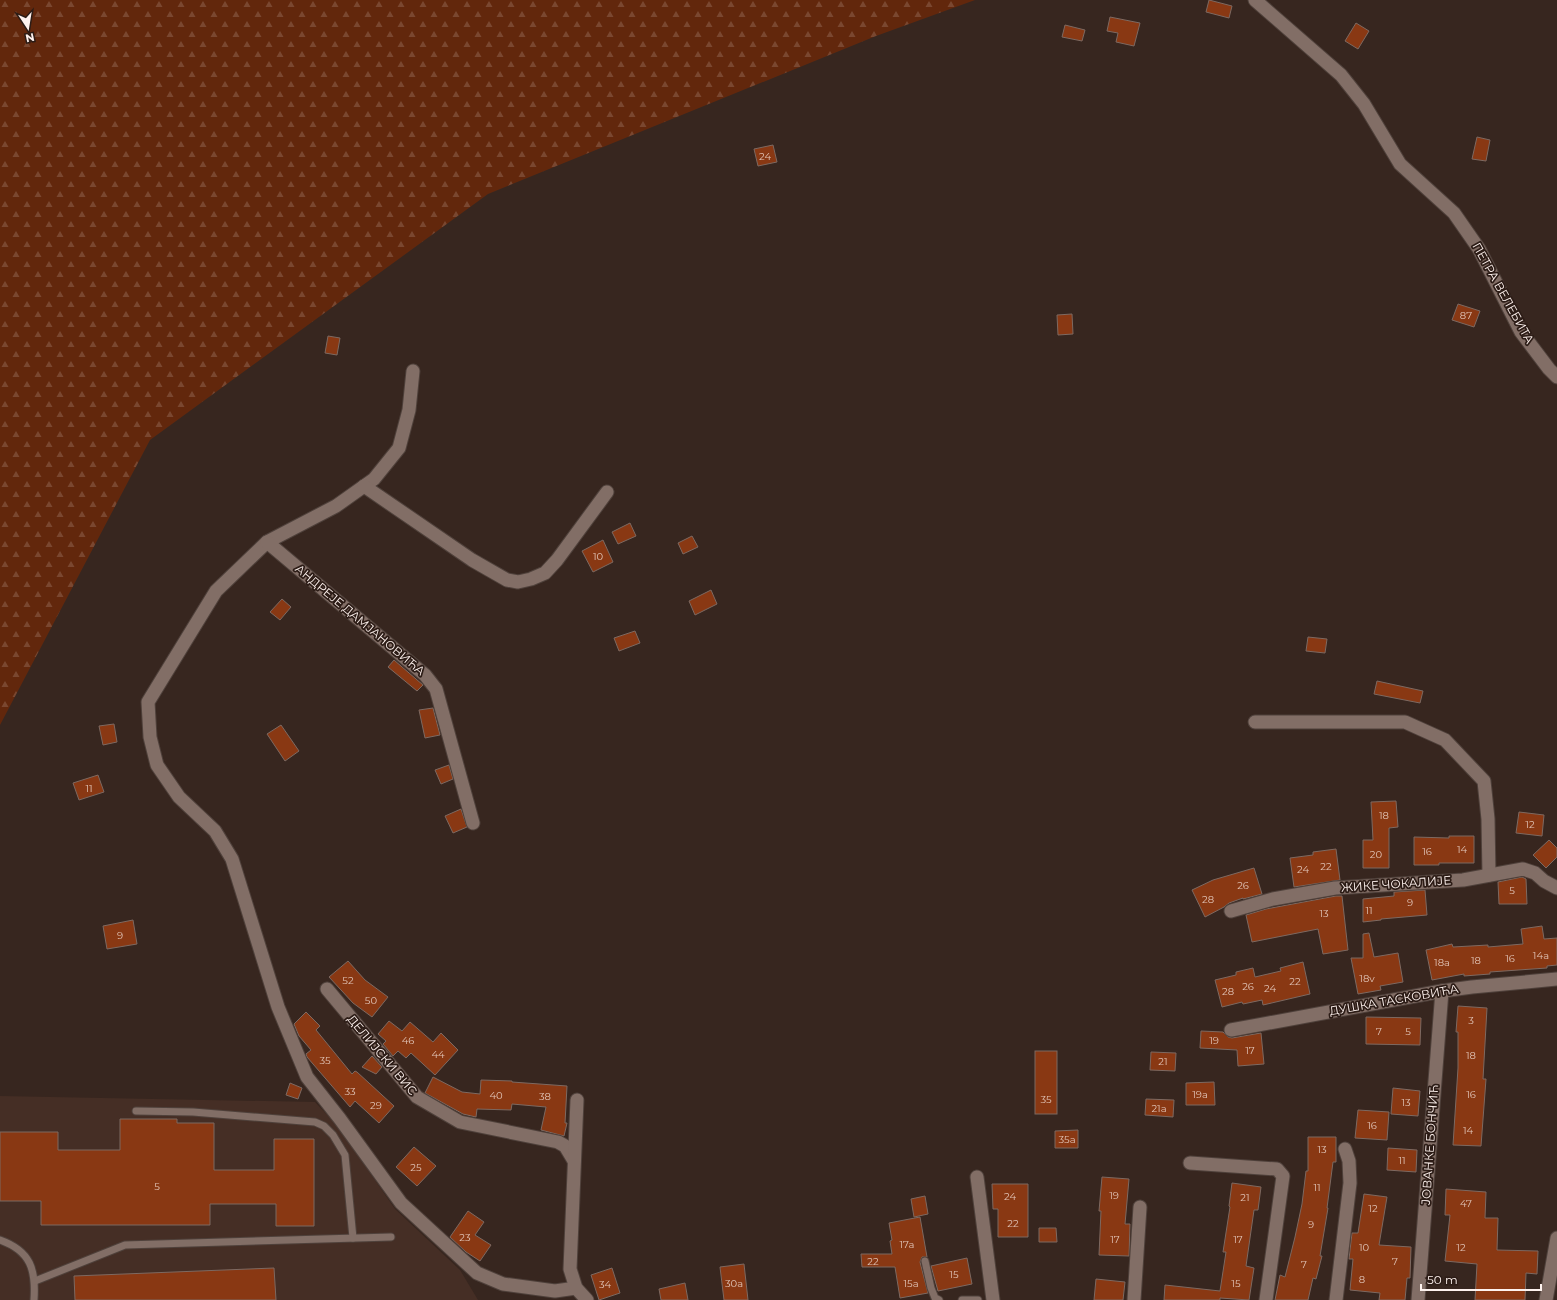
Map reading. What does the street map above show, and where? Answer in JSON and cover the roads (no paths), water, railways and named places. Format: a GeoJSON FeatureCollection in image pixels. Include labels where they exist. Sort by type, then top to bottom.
{"type":"FeatureCollection","features":[{"type":"Feature","properties":{"kind":"street","name":"ПЕТРА ВЕЛЕБИТА"},"geometry":{"type":"LineString","coordinates":[[1255,0],[1341,75],[1364,104],[1400,164],[1454,213],[1480,249],[1521,332],[1549,369],[1557,377]]}},
{"type":"Feature","properties":{"kind":"street"},"geometry":{"type":"LineString","coordinates":[[413,371],[409,410],[400,448],[374,479],[336,506],[267,542],[216,591],[148,702],[150,737],[157,765],[179,797],[215,831],[232,859],[278,1007],[307,1077],[340,1119],[401,1203],[478,1273],[502,1284],[555,1291],[576,1288]]}},
{"type":"Feature","properties":{"kind":"street"},"geometry":{"type":"LineString","coordinates":[[364,486],[472,560],[508,580],[518,582],[531,579],[545,573],[557,560],[607,492]]}},
{"type":"Feature","properties":{"kind":"street","name":"АНДРЕЈЕ ДАМЈАНОВИЋА"},"geometry":{"type":"LineString","coordinates":[[267,542],[419,670],[436,689],[473,824]]}},
{"type":"Feature","properties":{"kind":"street"},"geometry":{"type":"LineString","coordinates":[[1255,722],[1405,722],[1444,740],[1484,781],[1488,819],[1489,875]]}},
{"type":"Feature","properties":{"kind":"street","name":"ЖИКЕ ЧОКАЛИЈЕ"},"geometry":{"type":"LineString","coordinates":[[1231,911],[1273,900],[1335,888],[1463,880],[1523,869],[1534,873],[1544,882],[1557,888]]}},
{"type":"Feature","properties":{"kind":"street","name":"ДУШКА ТАСКОВИЋА"},"geometry":{"type":"LineString","coordinates":[[1231,1030],[1442,991],[1557,979]]}},
{"type":"Feature","properties":{"kind":"street","name":"ДЕЛИЈСКИ ВИС"},"geometry":{"type":"LineString","coordinates":[[327,989],[417,1097],[460,1122],[558,1142],[565,1146],[574,1161]]}},
{"type":"Feature","properties":{"kind":"street","name":"ЈОВАНКЕ БОНЧИЋ"},"geometry":{"type":"LineString","coordinates":[[1418,1300],[1442,991]]}},
{"type":"Feature","properties":{"kind":"street"},"geometry":{"type":"LineString","coordinates":[[577,1100],[570,1269],[576,1288],[587,1300]]}},
{"type":"Feature","properties":{"kind":"street"},"geometry":{"type":"LineString","coordinates":[[1336,1300],[1350,1184],[1349,1160],[1345,1149]]}},
{"type":"Feature","properties":{"kind":"street"},"geometry":{"type":"LineString","coordinates":[[1190,1163],[1278,1169],[1283,1176],[1266,1300]]}},
{"type":"Feature","properties":{"kind":"street"},"geometry":{"type":"LineString","coordinates":[[977,1177],[993,1300]]}},
{"type":"Feature","properties":{"kind":"street"},"geometry":{"type":"LineString","coordinates":[[1134,1300],[1140,1207]]}},
{"type":"Feature","properties":{"kind":"street"},"geometry":{"type":"LineString","coordinates":[[1546,1300],[1557,1238]]}},
{"type":"Feature","properties":{"kind":"lane"},"geometry":{"type":"LineString","coordinates":[[136,1111],[193,1112],[315,1122],[324,1126],[333,1135],[345,1155],[353,1238]]}},
{"type":"Feature","properties":{"kind":"lane"},"geometry":{"type":"LineString","coordinates":[[35,1281],[125,1246],[391,1237]]}},
{"type":"Feature","properties":{"kind":"lane"},"geometry":{"type":"LineString","coordinates":[[0,1240],[17,1249],[28,1260],[35,1281],[34,1300]]}},
{"type":"Feature","properties":{"kind":"lane"},"geometry":{"type":"LineString","coordinates":[[925,1261],[934,1298],[939,1300]]}},
{"type":"Feature","properties":{"kind":"lane"},"geometry":{"type":"LineString","coordinates":[[962,1300],[978,1300]]}}]}
